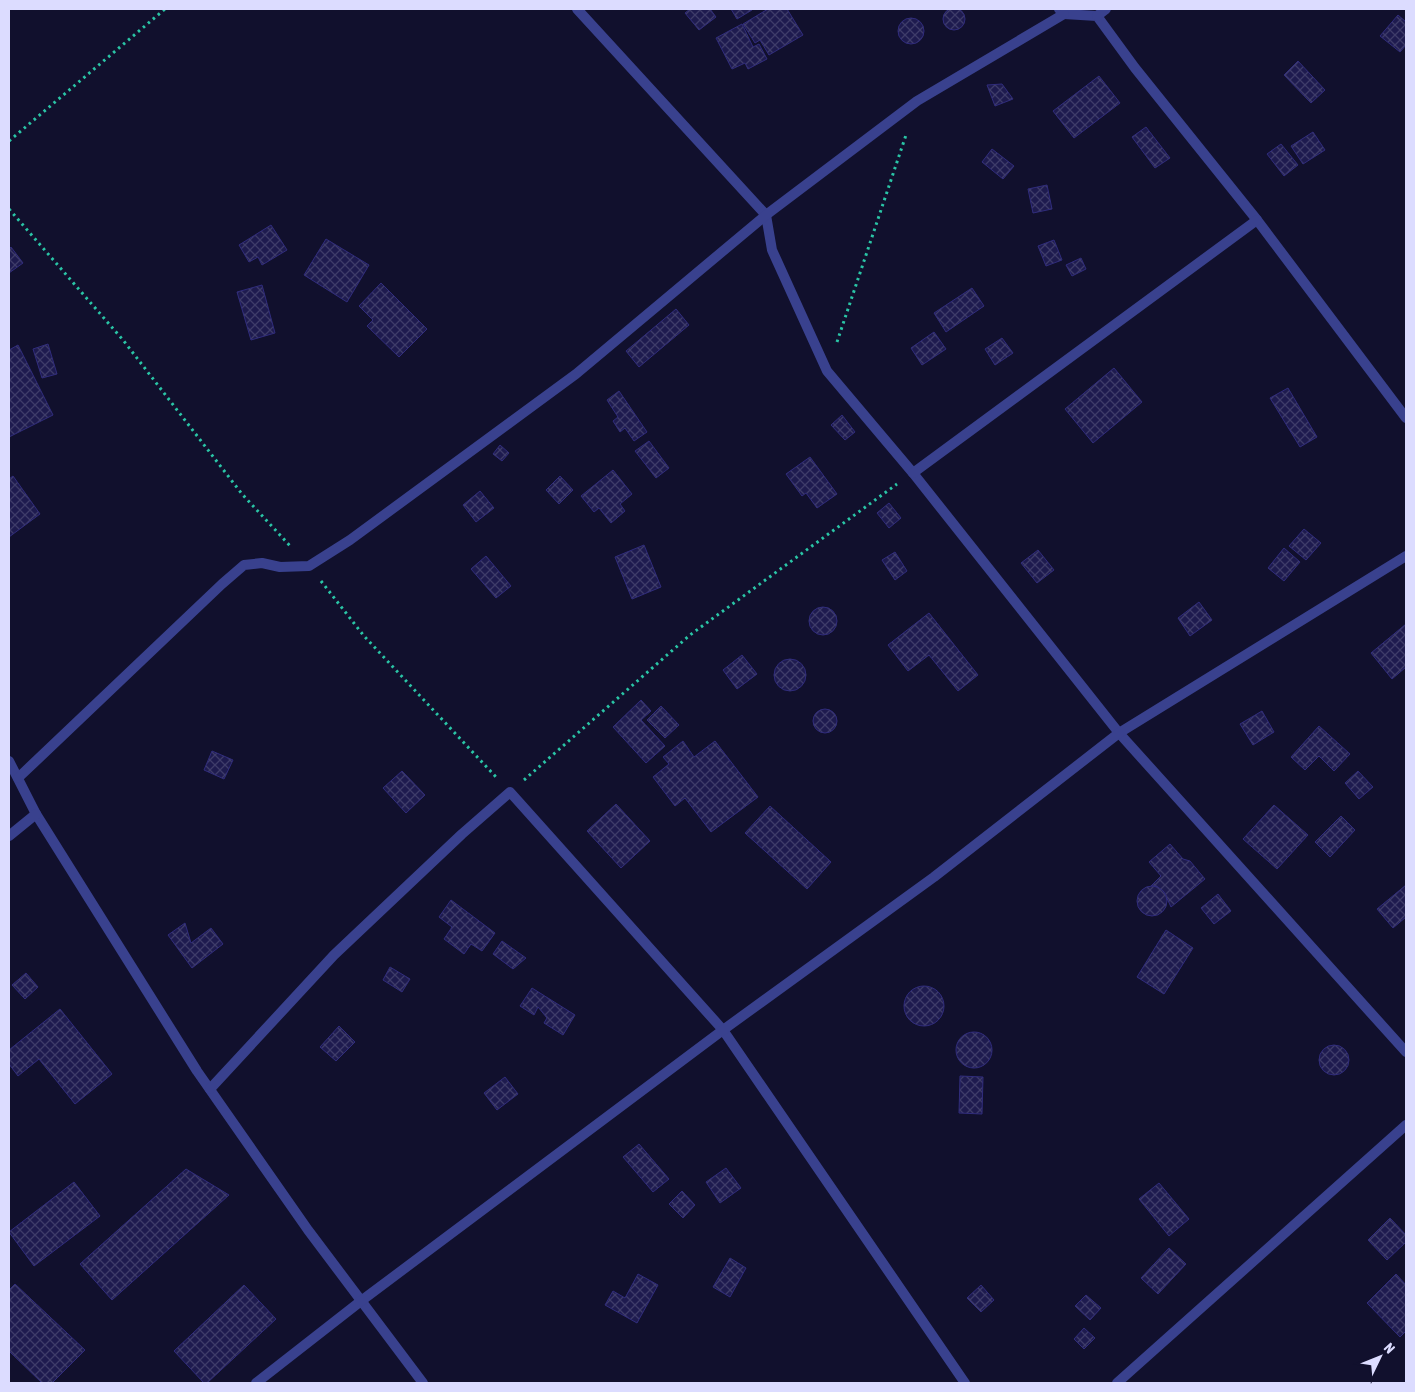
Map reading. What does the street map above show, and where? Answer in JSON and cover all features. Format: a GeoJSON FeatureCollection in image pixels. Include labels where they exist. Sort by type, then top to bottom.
{"type":"FeatureCollection","features":[{"type":"Feature","properties":{"kind":"street"},"geometry":{"type":"LineString","coordinates":[[577,9],[766,215],[772,250],[827,371],[913,473],[1119,733],[1406,1052]]}},
{"type":"Feature","properties":{"kind":"street"},"geometry":{"type":"LineString","coordinates":[[18,778],[244,565],[262,563],[280,567],[309,566],[350,540],[576,374],[766,215],[917,101],[1062,12],[1097,16],[1106,9]]}},
{"type":"Feature","properties":{"kind":"street"},"geometry":{"type":"LineString","coordinates":[[1097,16],[1135,68],[1257,220],[1406,418]]}},
{"type":"Feature","properties":{"kind":"street"},"geometry":{"type":"LineString","coordinates":[[913,473],[1257,220]]}},
{"type":"Feature","properties":{"kind":"street"},"geometry":{"type":"LineString","coordinates":[[256,1383],[361,1301],[723,1030],[934,877],[1119,733],[1406,556]]}},
{"type":"Feature","properties":{"kind":"street"},"geometry":{"type":"LineString","coordinates":[[9,761],[36,814],[210,1089],[308,1230],[423,1383]]}},
{"type":"Feature","properties":{"kind":"street"},"geometry":{"type":"LineString","coordinates":[[210,1089],[334,955],[462,834],[510,792],[723,1030],[965,1383]]}},
{"type":"Feature","properties":{"kind":"street"},"geometry":{"type":"LineString","coordinates":[[9,836],[36,814]]}},
{"type":"Feature","properties":{"kind":"street"},"geometry":{"type":"LineString","coordinates":[[1117,1383],[1406,1125]]}},
{"type":"Feature","properties":{"kind":"path"},"geometry":{"type":"LineString","coordinates":[[9,141],[165,9]]}},
{"type":"Feature","properties":{"kind":"path"},"geometry":{"type":"LineString","coordinates":[[827,371],[917,101]]}},
{"type":"Feature","properties":{"kind":"path"},"geometry":{"type":"LineString","coordinates":[[9,209],[123,340],[242,494],[309,566],[364,636],[510,792],[690,635],[913,473]]}},
{"type":"Feature","properties":{"kind":"building"},"geometry":{"type":"Polygon","coordinates":[[[954,8],[962,11],[965,19],[962,27],[954,30],[946,27],[943,19],[946,11],[954,8]]]}},
{"type":"Feature","properties":{"kind":"building"},"geometry":{"type":"Polygon","coordinates":[[[690,9],[710,9],[716,17],[699,30],[685,13],[690,9]]]}},
{"type":"Feature","properties":{"kind":"building"},"geometry":{"type":"Polygon","coordinates":[[[731,9],[751,9],[752,10],[737,19],[731,9]]]}},
{"type":"Feature","properties":{"kind":"building"},"geometry":{"type":"Polygon","coordinates":[[[768,9],[787,9],[803,35],[769,55],[760,40],[755,43],[743,24],[768,9]]]}},
{"type":"Feature","properties":{"kind":"building"},"geometry":{"type":"Polygon","coordinates":[[[1398,15],[1406,22],[1406,45],[1400,52],[1380,36],[1398,15]]]}},
{"type":"Feature","properties":{"kind":"building"},"geometry":{"type":"Polygon","coordinates":[[[911,18],[920,22],[924,31],[920,40],[911,44],[902,40],[898,31],[902,22],[911,18]]]}},
{"type":"Feature","properties":{"kind":"building"},"geometry":{"type":"Polygon","coordinates":[[[742,24],[753,47],[759,44],[767,59],[748,69],[745,63],[732,69],[716,38],[742,24]]]}},
{"type":"Feature","properties":{"kind":"building"},"geometry":{"type":"Polygon","coordinates":[[[1298,61],[1325,90],[1311,103],[1284,75],[1298,61]]]}},
{"type":"Feature","properties":{"kind":"building"},"geometry":{"type":"Polygon","coordinates":[[[1099,76],[1120,103],[1074,138],[1053,111],[1099,76]]]}},
{"type":"Feature","properties":{"kind":"building"},"geometry":{"type":"Polygon","coordinates":[[[1002,84],[1013,99],[995,106],[987,85],[1002,84]]]}},
{"type":"Feature","properties":{"kind":"building"},"geometry":{"type":"Polygon","coordinates":[[[1146,127],[1170,158],[1155,168],[1132,137],[1146,127]]]}},
{"type":"Feature","properties":{"kind":"building"},"geometry":{"type":"Polygon","coordinates":[[[1313,132],[1325,150],[1303,164],[1291,146],[1313,132]]]}},
{"type":"Feature","properties":{"kind":"building"},"geometry":{"type":"Polygon","coordinates":[[[1281,144],[1298,165],[1284,176],[1267,154],[1281,144]]]}},
{"type":"Feature","properties":{"kind":"building"},"geometry":{"type":"Polygon","coordinates":[[[992,149],[1014,166],[1003,179],[982,162],[992,149]]]}},
{"type":"Feature","properties":{"kind":"building"},"geometry":{"type":"Polygon","coordinates":[[[1047,185],[1052,209],[1033,213],[1028,189],[1047,185]]]}},
{"type":"Feature","properties":{"kind":"building"},"geometry":{"type":"Polygon","coordinates":[[[271,225],[287,250],[262,265],[258,257],[249,262],[239,245],[271,225]]]}},
{"type":"Feature","properties":{"kind":"building"},"geometry":{"type":"Polygon","coordinates":[[[326,239],[369,265],[347,302],[304,275],[326,239]]]}},
{"type":"Feature","properties":{"kind":"building"},"geometry":{"type":"Polygon","coordinates":[[[1054,240],[1062,260],[1046,266],[1038,246],[1054,240]]]}},
{"type":"Feature","properties":{"kind":"building"},"geometry":{"type":"Polygon","coordinates":[[[11,247],[23,263],[9,273],[9,249],[11,247]]]}},
{"type":"Feature","properties":{"kind":"building"},"geometry":{"type":"Polygon","coordinates":[[[1081,258],[1086,269],[1072,276],[1066,265],[1081,258]]]}},
{"type":"Feature","properties":{"kind":"building"},"geometry":{"type":"Polygon","coordinates":[[[381,283],[427,329],[399,357],[367,326],[373,320],[359,306],[381,283]]]}},
{"type":"Feature","properties":{"kind":"building"},"geometry":{"type":"Polygon","coordinates":[[[262,285],[275,333],[251,340],[237,292],[262,285]]]}},
{"type":"Feature","properties":{"kind":"building"},"geometry":{"type":"Polygon","coordinates":[[[972,288],[984,306],[946,332],[934,313],[972,288]]]}},
{"type":"Feature","properties":{"kind":"building"},"geometry":{"type":"Polygon","coordinates":[[[676,309],[689,325],[639,367],[626,351],[676,309]]]}},
{"type":"Feature","properties":{"kind":"building"},"geometry":{"type":"Polygon","coordinates":[[[934,332],[946,349],[922,365],[911,348],[934,332]]]}},
{"type":"Feature","properties":{"kind":"building"},"geometry":{"type":"Polygon","coordinates":[[[1002,338],[1013,353],[995,365],[985,349],[1002,338]]]}},
{"type":"Feature","properties":{"kind":"building"},"geometry":{"type":"Polygon","coordinates":[[[48,344],[57,374],[42,378],[33,349],[48,344]]]}},
{"type":"Feature","properties":{"kind":"building"},"geometry":{"type":"Polygon","coordinates":[[[18,345],[53,415],[9,437],[9,350],[18,345]]]}},
{"type":"Feature","properties":{"kind":"building"},"geometry":{"type":"Polygon","coordinates":[[[1114,368],[1142,402],[1093,443],[1065,409],[1114,368]]]}},
{"type":"Feature","properties":{"kind":"building"},"geometry":{"type":"Polygon","coordinates":[[[1288,388],[1317,437],[1300,447],[1270,398],[1288,388]]]}},
{"type":"Feature","properties":{"kind":"building"},"geometry":{"type":"Polygon","coordinates":[[[619,391],[647,432],[634,441],[625,428],[620,432],[613,421],[618,417],[607,400],[619,391]]]}},
{"type":"Feature","properties":{"kind":"building"},"geometry":{"type":"Polygon","coordinates":[[[842,415],[855,432],[845,440],[831,425],[842,415]]]}},
{"type":"Feature","properties":{"kind":"building"},"geometry":{"type":"Polygon","coordinates":[[[649,441],[669,468],[656,478],[635,451],[649,441]]]}},
{"type":"Feature","properties":{"kind":"building"},"geometry":{"type":"Polygon","coordinates":[[[500,445],[509,453],[502,461],[493,454],[500,445]]]}},
{"type":"Feature","properties":{"kind":"building"},"geometry":{"type":"Polygon","coordinates":[[[810,457],[837,494],[817,508],[806,493],[802,496],[786,474],[810,457]]]}},
{"type":"Feature","properties":{"kind":"building"},"geometry":{"type":"Polygon","coordinates":[[[613,470],[632,494],[620,504],[625,511],[611,523],[599,508],[594,512],[581,496],[613,470]]]}},
{"type":"Feature","properties":{"kind":"building"},"geometry":{"type":"Polygon","coordinates":[[[13,476],[40,514],[9,537],[9,479],[13,476]]]}},
{"type":"Feature","properties":{"kind":"building"},"geometry":{"type":"Polygon","coordinates":[[[560,476],[573,490],[559,504],[546,490],[560,476]]]}},
{"type":"Feature","properties":{"kind":"building"},"geometry":{"type":"Polygon","coordinates":[[[480,491],[494,508],[476,522],[463,505],[480,491]]]}},
{"type":"Feature","properties":{"kind":"building"},"geometry":{"type":"Polygon","coordinates":[[[889,503],[901,518],[889,528],[877,513],[889,503]]]}},
{"type":"Feature","properties":{"kind":"building"},"geometry":{"type":"Polygon","coordinates":[[[1304,529],[1321,543],[1306,560],[1289,546],[1304,529]]]}},
{"type":"Feature","properties":{"kind":"building"},"geometry":{"type":"Polygon","coordinates":[[[644,545],[661,587],[632,599],[615,557],[644,545]]]}},
{"type":"Feature","properties":{"kind":"building"},"geometry":{"type":"Polygon","coordinates":[[[1284,548],[1300,562],[1284,581],[1268,568],[1284,548]]]}},
{"type":"Feature","properties":{"kind":"building"},"geometry":{"type":"Polygon","coordinates":[[[1038,550],[1054,570],[1037,583],[1021,563],[1038,550]]]}},
{"type":"Feature","properties":{"kind":"building"},"geometry":{"type":"Polygon","coordinates":[[[895,552],[907,571],[895,580],[882,560],[895,552]]]}},
{"type":"Feature","properties":{"kind":"building"},"geometry":{"type":"Polygon","coordinates":[[[486,556],[511,586],[496,598],[471,569],[486,556]]]}},
{"type":"Feature","properties":{"kind":"building"},"geometry":{"type":"Polygon","coordinates":[[[1199,602],[1212,620],[1190,636],[1178,618],[1199,602]]]}},
{"type":"Feature","properties":{"kind":"building"},"geometry":{"type":"Polygon","coordinates":[[[823,607],[833,611],[837,621],[833,631],[823,635],[813,631],[809,621],[813,611],[823,607]]]}},
{"type":"Feature","properties":{"kind":"building"},"geometry":{"type":"Polygon","coordinates":[[[929,613],[978,675],[958,691],[929,655],[908,671],[888,645],[929,613]]]}},
{"type":"Feature","properties":{"kind":"building"},"geometry":{"type":"Polygon","coordinates":[[[1406,624],[1406,667],[1392,679],[1371,653],[1406,624]]]}},
{"type":"Feature","properties":{"kind":"building"},"geometry":{"type":"Polygon","coordinates":[[[742,655],[757,674],[737,689],[723,670],[742,655]]]}},
{"type":"Feature","properties":{"kind":"building"},"geometry":{"type":"Polygon","coordinates":[[[790,659],[796,660],[801,664],[805,669],[805,681],[801,686],[796,690],[790,691],[784,690],[779,686],[775,681],[774,675],[775,669],[779,664],[784,660],[790,659]]]}},
{"type":"Feature","properties":{"kind":"building"},"geometry":{"type":"Polygon","coordinates":[[[641,700],[651,711],[641,720],[665,746],[646,763],[613,727],[641,700]]]}},
{"type":"Feature","properties":{"kind":"building"},"geometry":{"type":"Polygon","coordinates":[[[661,706],[679,725],[665,738],[647,720],[661,706]]]}},
{"type":"Feature","properties":{"kind":"building"},"geometry":{"type":"Polygon","coordinates":[[[825,709],[833,713],[837,721],[833,729],[825,733],[817,729],[813,721],[817,713],[825,709]]]}},
{"type":"Feature","properties":{"kind":"building"},"geometry":{"type":"Polygon","coordinates":[[[1262,711],[1274,732],[1253,745],[1240,724],[1262,711]]]}},
{"type":"Feature","properties":{"kind":"building"},"geometry":{"type":"Polygon","coordinates":[[[1319,726],[1350,754],[1334,771],[1319,756],[1305,770],[1291,757],[1319,726]]]}},
{"type":"Feature","properties":{"kind":"building"},"geometry":{"type":"Polygon","coordinates":[[[683,741],[694,757],[715,741],[758,797],[711,832],[685,798],[675,806],[653,777],[669,764],[663,757],[683,741]]]}},
{"type":"Feature","properties":{"kind":"building"},"geometry":{"type":"Polygon","coordinates":[[[212,751],[233,760],[224,779],[204,770],[212,751]]]}},
{"type":"Feature","properties":{"kind":"building"},"geometry":{"type":"Polygon","coordinates":[[[402,771],[425,795],[406,813],[383,788],[402,771]]]}},
{"type":"Feature","properties":{"kind":"building"},"geometry":{"type":"Polygon","coordinates":[[[1358,771],[1373,787],[1359,799],[1345,783],[1358,771]]]}},
{"type":"Feature","properties":{"kind":"building"},"geometry":{"type":"Polygon","coordinates":[[[616,804],[650,841],[621,868],[587,831],[616,804]]]}},
{"type":"Feature","properties":{"kind":"building"},"geometry":{"type":"Polygon","coordinates":[[[1274,805],[1308,835],[1277,869],[1243,839],[1274,805]]]}},
{"type":"Feature","properties":{"kind":"building"},"geometry":{"type":"Polygon","coordinates":[[[770,806],[831,862],[807,889],[745,833],[770,806]]]}},
{"type":"Feature","properties":{"kind":"building"},"geometry":{"type":"Polygon","coordinates":[[[1341,816],[1355,830],[1330,857],[1315,842],[1341,816]]]}},
{"type":"Feature","properties":{"kind":"building"},"geometry":{"type":"Polygon","coordinates":[[[1170,844],[1183,859],[1190,861],[1205,879],[1171,907],[1164,892],[1156,886],[1151,886],[1161,876],[1149,862],[1170,844]]]}},
{"type":"Feature","properties":{"kind":"building"},"geometry":{"type":"Polygon","coordinates":[[[1406,885],[1406,917],[1393,928],[1377,909],[1406,885]]]}},
{"type":"Feature","properties":{"kind":"building"},"geometry":{"type":"Polygon","coordinates":[[[1152,886],[1163,890],[1167,901],[1163,912],[1152,916],[1141,912],[1137,901],[1141,890],[1152,886]]]}},
{"type":"Feature","properties":{"kind":"building"},"geometry":{"type":"Polygon","coordinates":[[[1218,894],[1231,911],[1214,924],[1201,908],[1218,894]]]}},
{"type":"Feature","properties":{"kind":"building"},"geometry":{"type":"Polygon","coordinates":[[[451,900],[495,933],[482,951],[471,944],[464,954],[444,939],[452,927],[439,917],[451,900]]]}},
{"type":"Feature","properties":{"kind":"building"},"geometry":{"type":"Polygon","coordinates":[[[185,923],[191,943],[211,928],[223,944],[192,968],[168,935],[185,923]]]}},
{"type":"Feature","properties":{"kind":"building"},"geometry":{"type":"Polygon","coordinates":[[[1166,930],[1193,948],[1164,994],[1137,977],[1166,930]]]}},
{"type":"Feature","properties":{"kind":"building"},"geometry":{"type":"Polygon","coordinates":[[[502,941],[526,958],[513,969],[493,954],[502,941]]]}},
{"type":"Feature","properties":{"kind":"building"},"geometry":{"type":"Polygon","coordinates":[[[390,967],[410,979],[402,992],[383,980],[390,967]]]}},
{"type":"Feature","properties":{"kind":"building"},"geometry":{"type":"Polygon","coordinates":[[[26,973],[38,987],[25,999],[12,985],[26,973]]]}},
{"type":"Feature","properties":{"kind":"building"},"geometry":{"type":"Polygon","coordinates":[[[928,986],[935,989],[941,995],[944,1006],[943,1014],[935,1023],[928,1026],[920,1026],[913,1023],[905,1014],[904,1002],[907,995],[916,987],[928,986]]]}},
{"type":"Feature","properties":{"kind":"building"},"geometry":{"type":"Polygon","coordinates":[[[532,988],[575,1015],[563,1035],[544,1023],[547,1018],[538,1007],[534,1015],[520,1006],[532,988]]]}},
{"type":"Feature","properties":{"kind":"building"},"geometry":{"type":"Polygon","coordinates":[[[60,1009],[112,1074],[75,1104],[39,1059],[18,1076],[9,1064],[9,1050],[60,1009]]]}},
{"type":"Feature","properties":{"kind":"building"},"geometry":{"type":"Polygon","coordinates":[[[339,1026],[355,1042],[336,1061],[320,1047],[339,1026]]]}},
{"type":"Feature","properties":{"kind":"building"},"geometry":{"type":"Polygon","coordinates":[[[974,1032],[981,1033],[987,1037],[991,1043],[991,1057],[987,1063],[981,1067],[974,1068],[967,1067],[961,1063],[957,1057],[956,1050],[957,1043],[961,1037],[967,1033],[974,1032]]]}},
{"type":"Feature","properties":{"kind":"building"},"geometry":{"type":"Polygon","coordinates":[[[1334,1045],[1345,1049],[1349,1060],[1345,1071],[1334,1075],[1323,1071],[1319,1060],[1323,1049],[1334,1045]]]}},
{"type":"Feature","properties":{"kind":"building"},"geometry":{"type":"Polygon","coordinates":[[[960,1076],[983,1077],[982,1114],[959,1113],[960,1076]]]}},
{"type":"Feature","properties":{"kind":"building"},"geometry":{"type":"Polygon","coordinates":[[[505,1077],[518,1094],[497,1110],[484,1093],[505,1077]]]}},
{"type":"Feature","properties":{"kind":"building"},"geometry":{"type":"Polygon","coordinates":[[[639,1144],[669,1179],[653,1192],[623,1157],[639,1144]]]}},
{"type":"Feature","properties":{"kind":"building"},"geometry":{"type":"Polygon","coordinates":[[[726,1168],[741,1188],[720,1203],[706,1182],[726,1168]]]}},
{"type":"Feature","properties":{"kind":"building"},"geometry":{"type":"Polygon","coordinates":[[[186,1169],[229,1195],[112,1300],[80,1264],[186,1169]]]}},
{"type":"Feature","properties":{"kind":"building"},"geometry":{"type":"Polygon","coordinates":[[[74,1182],[100,1216],[34,1266],[9,1232],[74,1182]]]}},
{"type":"Feature","properties":{"kind":"building"},"geometry":{"type":"Polygon","coordinates":[[[1159,1183],[1189,1219],[1169,1236],[1139,1199],[1159,1183]]]}},
{"type":"Feature","properties":{"kind":"building"},"geometry":{"type":"Polygon","coordinates":[[[682,1191],[695,1205],[683,1218],[669,1204],[682,1191]]]}},
{"type":"Feature","properties":{"kind":"building"},"geometry":{"type":"Polygon","coordinates":[[[1390,1218],[1406,1235],[1406,1242],[1387,1260],[1368,1240],[1390,1218]]]}},
{"type":"Feature","properties":{"kind":"building"},"geometry":{"type":"Polygon","coordinates":[[[1169,1248],[1186,1264],[1158,1294],[1141,1278],[1169,1248]]]}},
{"type":"Feature","properties":{"kind":"building"},"geometry":{"type":"Polygon","coordinates":[[[730,1258],[746,1268],[730,1297],[713,1287],[730,1258]]]}},
{"type":"Feature","properties":{"kind":"building"},"geometry":{"type":"Polygon","coordinates":[[[638,1274],[658,1285],[637,1323],[605,1305],[613,1291],[625,1298],[638,1274]]]}},
{"type":"Feature","properties":{"kind":"building"},"geometry":{"type":"Polygon","coordinates":[[[1396,1274],[1406,1285],[1406,1331],[1400,1337],[1367,1303],[1396,1274]]]}},
{"type":"Feature","properties":{"kind":"building"},"geometry":{"type":"Polygon","coordinates":[[[15,1284],[85,1350],[52,1383],[42,1383],[9,1351],[9,1290],[15,1284]]]}},
{"type":"Feature","properties":{"kind":"building"},"geometry":{"type":"Polygon","coordinates":[[[244,1285],[276,1319],[207,1383],[204,1383],[174,1351],[244,1285]]]}},
{"type":"Feature","properties":{"kind":"building"},"geometry":{"type":"Polygon","coordinates":[[[981,1285],[994,1300],[981,1312],[967,1298],[981,1285]]]}},
{"type":"Feature","properties":{"kind":"building"},"geometry":{"type":"Polygon","coordinates":[[[1086,1295],[1101,1308],[1090,1320],[1075,1306],[1086,1295]]]}},
{"type":"Feature","properties":{"kind":"building"},"geometry":{"type":"Polygon","coordinates":[[[1084,1328],[1095,1338],[1084,1349],[1074,1339],[1084,1328]]]}}]}
